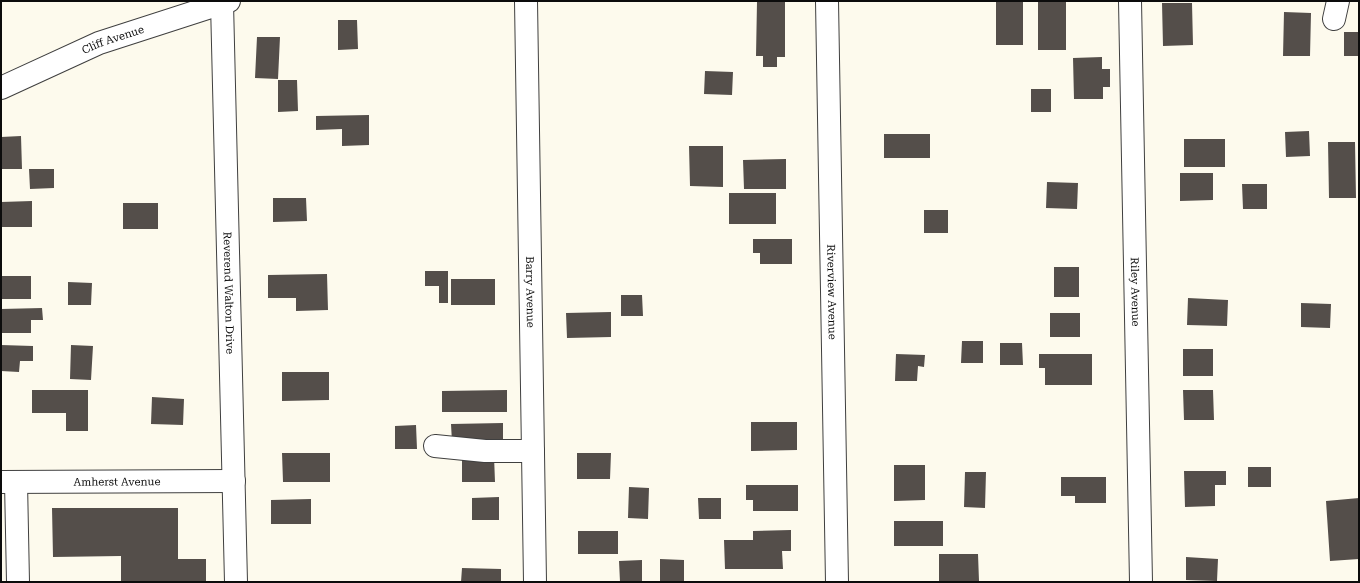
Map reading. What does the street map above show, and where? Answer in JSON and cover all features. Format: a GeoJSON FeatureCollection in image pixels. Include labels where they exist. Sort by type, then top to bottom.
{"type":"FeatureCollection","features":[{"type":"Feature","properties":{"kind":"street","name":"Barry Avenue"},"geometry":{"type":"LineString","coordinates":[[526,1],[535,582]]}},
{"type":"Feature","properties":{"kind":"street","name":"Riverview Avenue"},"geometry":{"type":"LineString","coordinates":[[827,1],[837,582]]}},
{"type":"Feature","properties":{"kind":"street","name":"Riley Avenue"},"geometry":{"type":"LineString","coordinates":[[1130,1],[1141,582]]}},
{"type":"Feature","properties":{"kind":"street","name":"Cliff Avenue"},"geometry":{"type":"LineString","coordinates":[[1,88],[99,43],[225,2]]}},
{"type":"Feature","properties":{"kind":"street","name":"Reverend Walton Drive"},"geometry":{"type":"LineString","coordinates":[[225,2],[236,582]]}},
{"type":"Feature","properties":{"kind":"street"},"geometry":{"type":"LineString","coordinates":[[434,446],[485,452],[533,451]]}},
{"type":"Feature","properties":{"kind":"street","name":"Amherst Avenue"},"geometry":{"type":"LineString","coordinates":[[8,482],[234,481]]}},
{"type":"Feature","properties":{"kind":"street"},"geometry":{"type":"LineString","coordinates":[[8,482],[18,582]]}},
{"type":"Feature","properties":{"kind":"building"},"geometry":{"type":"Polygon","coordinates":[[[996,1],[1023,1],[1023,45],[996,45],[996,1]]]}},
{"type":"Feature","properties":{"kind":"building"},"geometry":{"type":"Polygon","coordinates":[[[1038,1],[1066,1],[1066,50],[1038,50],[1038,1]]]}},
{"type":"Feature","properties":{"kind":"building"},"geometry":{"type":"Polygon","coordinates":[[[757,2],[785,2],[785,57],[777,57],[777,67],[763,67],[763,56],[756,56],[757,2]]]}},
{"type":"Feature","properties":{"kind":"building"},"geometry":{"type":"Polygon","coordinates":[[[1162,3],[1192,3],[1193,45],[1163,46],[1162,3]]]}},
{"type":"Feature","properties":{"kind":"building"},"geometry":{"type":"Polygon","coordinates":[[[1284,12],[1311,13],[1310,56],[1283,56],[1284,12]]]}},
{"type":"Feature","properties":{"kind":"building"},"geometry":{"type":"Polygon","coordinates":[[[338,20],[357,20],[358,49],[338,50],[338,20]]]}},
{"type":"Feature","properties":{"kind":"building"},"geometry":{"type":"Polygon","coordinates":[[[1344,32],[1359,32],[1359,56],[1344,56],[1344,32]]]}},
{"type":"Feature","properties":{"kind":"building"},"geometry":{"type":"Polygon","coordinates":[[[257,37],[280,37],[278,79],[255,78],[257,37]]]}},
{"type":"Feature","properties":{"kind":"building"},"geometry":{"type":"Polygon","coordinates":[[[1102,57],[1102,69],[1110,69],[1110,87],[1103,87],[1103,99],[1074,99],[1073,58],[1102,57]]]}},
{"type":"Feature","properties":{"kind":"building"},"geometry":{"type":"Polygon","coordinates":[[[705,71],[733,72],[732,95],[704,94],[705,71]]]}},
{"type":"Feature","properties":{"kind":"building"},"geometry":{"type":"Polygon","coordinates":[[[278,80],[297,80],[298,111],[278,112],[278,80]]]}},
{"type":"Feature","properties":{"kind":"building"},"geometry":{"type":"Polygon","coordinates":[[[1031,89],[1051,89],[1051,112],[1031,112],[1031,89]]]}},
{"type":"Feature","properties":{"kind":"building"},"geometry":{"type":"Polygon","coordinates":[[[369,115],[369,145],[342,146],[342,129],[316,130],[316,116],[369,115]]]}},
{"type":"Feature","properties":{"kind":"building"},"geometry":{"type":"Polygon","coordinates":[[[1309,131],[1310,156],[1286,157],[1285,132],[1309,131]]]}},
{"type":"Feature","properties":{"kind":"building"},"geometry":{"type":"Polygon","coordinates":[[[884,134],[930,134],[930,158],[884,158],[884,134]]]}},
{"type":"Feature","properties":{"kind":"building"},"geometry":{"type":"Polygon","coordinates":[[[21,136],[22,169],[1,169],[1,137],[21,136]]]}},
{"type":"Feature","properties":{"kind":"building"},"geometry":{"type":"Polygon","coordinates":[[[1184,139],[1225,139],[1225,167],[1184,167],[1184,139]]]}},
{"type":"Feature","properties":{"kind":"building"},"geometry":{"type":"Polygon","coordinates":[[[1328,142],[1355,142],[1356,198],[1329,198],[1328,142]]]}},
{"type":"Feature","properties":{"kind":"building"},"geometry":{"type":"Polygon","coordinates":[[[689,146],[723,146],[723,187],[690,186],[689,146]]]}},
{"type":"Feature","properties":{"kind":"building"},"geometry":{"type":"Polygon","coordinates":[[[786,159],[786,189],[744,189],[743,160],[786,159]]]}},
{"type":"Feature","properties":{"kind":"building"},"geometry":{"type":"Polygon","coordinates":[[[29,169],[54,169],[54,188],[30,189],[29,169]]]}},
{"type":"Feature","properties":{"kind":"building"},"geometry":{"type":"Polygon","coordinates":[[[1180,173],[1213,173],[1213,200],[1180,201],[1180,173]]]}},
{"type":"Feature","properties":{"kind":"building"},"geometry":{"type":"Polygon","coordinates":[[[1047,182],[1078,183],[1077,209],[1046,208],[1047,182]]]}},
{"type":"Feature","properties":{"kind":"building"},"geometry":{"type":"Polygon","coordinates":[[[1242,184],[1267,184],[1267,209],[1243,209],[1242,184]]]}},
{"type":"Feature","properties":{"kind":"building"},"geometry":{"type":"Polygon","coordinates":[[[729,193],[776,193],[776,224],[729,224],[729,193]]]}},
{"type":"Feature","properties":{"kind":"building"},"geometry":{"type":"Polygon","coordinates":[[[273,198],[306,198],[307,221],[273,222],[273,198]]]}},
{"type":"Feature","properties":{"kind":"building"},"geometry":{"type":"Polygon","coordinates":[[[32,201],[32,227],[1,227],[1,202],[32,201]]]}},
{"type":"Feature","properties":{"kind":"building"},"geometry":{"type":"Polygon","coordinates":[[[123,203],[158,203],[158,229],[123,229],[123,203]]]}},
{"type":"Feature","properties":{"kind":"building"},"geometry":{"type":"Polygon","coordinates":[[[924,210],[948,210],[948,233],[924,233],[924,210]]]}},
{"type":"Feature","properties":{"kind":"building"},"geometry":{"type":"Polygon","coordinates":[[[753,239],[792,239],[792,264],[760,264],[760,253],[753,253],[753,239]]]}},
{"type":"Feature","properties":{"kind":"building"},"geometry":{"type":"Polygon","coordinates":[[[1054,267],[1079,267],[1079,297],[1054,297],[1054,267]]]}},
{"type":"Feature","properties":{"kind":"building"},"geometry":{"type":"Polygon","coordinates":[[[425,271],[448,271],[448,303],[439,303],[439,286],[425,286],[425,271]]]}},
{"type":"Feature","properties":{"kind":"building"},"geometry":{"type":"Polygon","coordinates":[[[327,274],[328,310],[296,311],[296,298],[268,298],[268,275],[327,274]]]}},
{"type":"Feature","properties":{"kind":"building"},"geometry":{"type":"Polygon","coordinates":[[[1,276],[31,276],[31,299],[1,299],[1,276]]]}},
{"type":"Feature","properties":{"kind":"building"},"geometry":{"type":"Polygon","coordinates":[[[451,279],[495,279],[495,305],[451,305],[451,279]]]}},
{"type":"Feature","properties":{"kind":"building"},"geometry":{"type":"Polygon","coordinates":[[[68,282],[92,283],[91,305],[68,305],[68,282]]]}},
{"type":"Feature","properties":{"kind":"building"},"geometry":{"type":"Polygon","coordinates":[[[621,295],[642,295],[643,316],[621,316],[621,295]]]}},
{"type":"Feature","properties":{"kind":"building"},"geometry":{"type":"Polygon","coordinates":[[[1188,298],[1228,300],[1227,326],[1187,325],[1188,298]]]}},
{"type":"Feature","properties":{"kind":"building"},"geometry":{"type":"Polygon","coordinates":[[[1301,303],[1331,304],[1330,328],[1301,327],[1301,303]]]}},
{"type":"Feature","properties":{"kind":"building"},"geometry":{"type":"Polygon","coordinates":[[[42,308],[43,320],[31,320],[31,333],[1,333],[1,309],[42,308]]]}},
{"type":"Feature","properties":{"kind":"building"},"geometry":{"type":"Polygon","coordinates":[[[611,312],[611,337],[567,338],[566,313],[611,312]]]}},
{"type":"Feature","properties":{"kind":"building"},"geometry":{"type":"Polygon","coordinates":[[[1050,313],[1080,313],[1080,337],[1050,337],[1050,313]]]}},
{"type":"Feature","properties":{"kind":"building"},"geometry":{"type":"Polygon","coordinates":[[[962,341],[983,341],[983,363],[961,363],[962,341]]]}},
{"type":"Feature","properties":{"kind":"building"},"geometry":{"type":"Polygon","coordinates":[[[1000,343],[1022,343],[1023,365],[1000,365],[1000,343]]]}},
{"type":"Feature","properties":{"kind":"building"},"geometry":{"type":"Polygon","coordinates":[[[1,345],[33,346],[33,361],[20,361],[19,372],[1,371],[1,345]]]}},
{"type":"Feature","properties":{"kind":"building"},"geometry":{"type":"Polygon","coordinates":[[[71,345],[93,346],[91,380],[70,379],[71,345]]]}},
{"type":"Feature","properties":{"kind":"building"},"geometry":{"type":"Polygon","coordinates":[[[1183,349],[1213,349],[1213,376],[1183,376],[1183,349]]]}},
{"type":"Feature","properties":{"kind":"building"},"geometry":{"type":"Polygon","coordinates":[[[896,354],[925,355],[924,367],[918,366],[917,381],[895,381],[896,354]]]}},
{"type":"Feature","properties":{"kind":"building"},"geometry":{"type":"Polygon","coordinates":[[[1039,354],[1092,354],[1092,385],[1045,385],[1045,368],[1039,368],[1039,354]]]}},
{"type":"Feature","properties":{"kind":"building"},"geometry":{"type":"Polygon","coordinates":[[[282,372],[329,372],[329,400],[282,401],[282,372]]]}},
{"type":"Feature","properties":{"kind":"building"},"geometry":{"type":"Polygon","coordinates":[[[32,390],[88,390],[88,431],[66,431],[66,413],[32,413],[32,390]]]}},
{"type":"Feature","properties":{"kind":"building"},"geometry":{"type":"Polygon","coordinates":[[[507,390],[507,412],[442,412],[442,391],[507,390]]]}},
{"type":"Feature","properties":{"kind":"building"},"geometry":{"type":"Polygon","coordinates":[[[1183,390],[1213,390],[1214,420],[1184,420],[1183,390]]]}},
{"type":"Feature","properties":{"kind":"building"},"geometry":{"type":"Polygon","coordinates":[[[152,397],[184,399],[183,425],[151,424],[152,397]]]}},
{"type":"Feature","properties":{"kind":"building"},"geometry":{"type":"Polygon","coordinates":[[[751,422],[797,422],[797,450],[751,451],[751,422]]]}},
{"type":"Feature","properties":{"kind":"building"},"geometry":{"type":"Polygon","coordinates":[[[503,423],[503,441],[452,442],[451,424],[503,423]]]}},
{"type":"Feature","properties":{"kind":"building"},"geometry":{"type":"Polygon","coordinates":[[[416,425],[417,449],[395,449],[395,426],[416,425]]]}},
{"type":"Feature","properties":{"kind":"building"},"geometry":{"type":"Polygon","coordinates":[[[282,453],[330,453],[330,482],[283,482],[282,453]]]}},
{"type":"Feature","properties":{"kind":"building"},"geometry":{"type":"Polygon","coordinates":[[[577,453],[611,453],[610,479],[577,479],[577,453]]]}},
{"type":"Feature","properties":{"kind":"building"},"geometry":{"type":"Polygon","coordinates":[[[494,456],[495,482],[462,482],[462,457],[494,456]]]}},
{"type":"Feature","properties":{"kind":"building"},"geometry":{"type":"Polygon","coordinates":[[[894,465],[925,465],[925,500],[894,501],[894,465]]]}},
{"type":"Feature","properties":{"kind":"building"},"geometry":{"type":"Polygon","coordinates":[[[1248,467],[1271,467],[1271,487],[1248,487],[1248,467]]]}},
{"type":"Feature","properties":{"kind":"building"},"geometry":{"type":"Polygon","coordinates":[[[1184,471],[1226,471],[1226,485],[1215,485],[1215,506],[1185,507],[1184,471]]]}},
{"type":"Feature","properties":{"kind":"building"},"geometry":{"type":"Polygon","coordinates":[[[965,472],[986,472],[985,508],[964,507],[965,472]]]}},
{"type":"Feature","properties":{"kind":"building"},"geometry":{"type":"Polygon","coordinates":[[[1061,477],[1106,477],[1106,503],[1075,503],[1075,496],[1061,496],[1061,477]]]}},
{"type":"Feature","properties":{"kind":"building"},"geometry":{"type":"Polygon","coordinates":[[[746,485],[798,485],[798,511],[753,511],[753,500],[746,500],[746,485]]]}},
{"type":"Feature","properties":{"kind":"building"},"geometry":{"type":"Polygon","coordinates":[[[629,487],[649,488],[648,519],[628,518],[629,487]]]}},
{"type":"Feature","properties":{"kind":"building"},"geometry":{"type":"Polygon","coordinates":[[[499,497],[499,520],[472,520],[472,498],[499,497]]]}},
{"type":"Feature","properties":{"kind":"building"},"geometry":{"type":"Polygon","coordinates":[[[698,498],[721,498],[721,519],[699,519],[698,498]]]}},
{"type":"Feature","properties":{"kind":"building"},"geometry":{"type":"Polygon","coordinates":[[[1359,498],[1359,559],[1330,561],[1326,501],[1359,498]]]}},
{"type":"Feature","properties":{"kind":"building"},"geometry":{"type":"Polygon","coordinates":[[[311,499],[311,524],[271,524],[271,500],[311,499]]]}},
{"type":"Feature","properties":{"kind":"building"},"geometry":{"type":"Polygon","coordinates":[[[52,508],[178,508],[178,559],[206,559],[206,582],[121,582],[121,556],[53,557],[52,508]]]}},
{"type":"Feature","properties":{"kind":"building"},"geometry":{"type":"Polygon","coordinates":[[[894,521],[943,521],[943,546],[894,546],[894,521]]]}},
{"type":"Feature","properties":{"kind":"building"},"geometry":{"type":"Polygon","coordinates":[[[791,530],[791,551],[782,551],[783,569],[725,569],[724,540],[753,540],[753,531],[791,530]]]}},
{"type":"Feature","properties":{"kind":"building"},"geometry":{"type":"Polygon","coordinates":[[[578,531],[618,531],[618,554],[578,554],[578,531]]]}},
{"type":"Feature","properties":{"kind":"building"},"geometry":{"type":"Polygon","coordinates":[[[939,554],[978,554],[979,581],[939,581],[939,554]]]}},
{"type":"Feature","properties":{"kind":"building"},"geometry":{"type":"Polygon","coordinates":[[[1186,557],[1218,559],[1217,581],[1186,580],[1186,557]]]}},
{"type":"Feature","properties":{"kind":"building"},"geometry":{"type":"Polygon","coordinates":[[[660,559],[684,560],[684,582],[660,582],[660,559]]]}},
{"type":"Feature","properties":{"kind":"building"},"geometry":{"type":"Polygon","coordinates":[[[642,560],[642,582],[620,582],[619,561],[642,560]]]}},
{"type":"Feature","properties":{"kind":"building"},"geometry":{"type":"Polygon","coordinates":[[[462,568],[501,569],[501,582],[461,582],[462,568]]]}}]}
